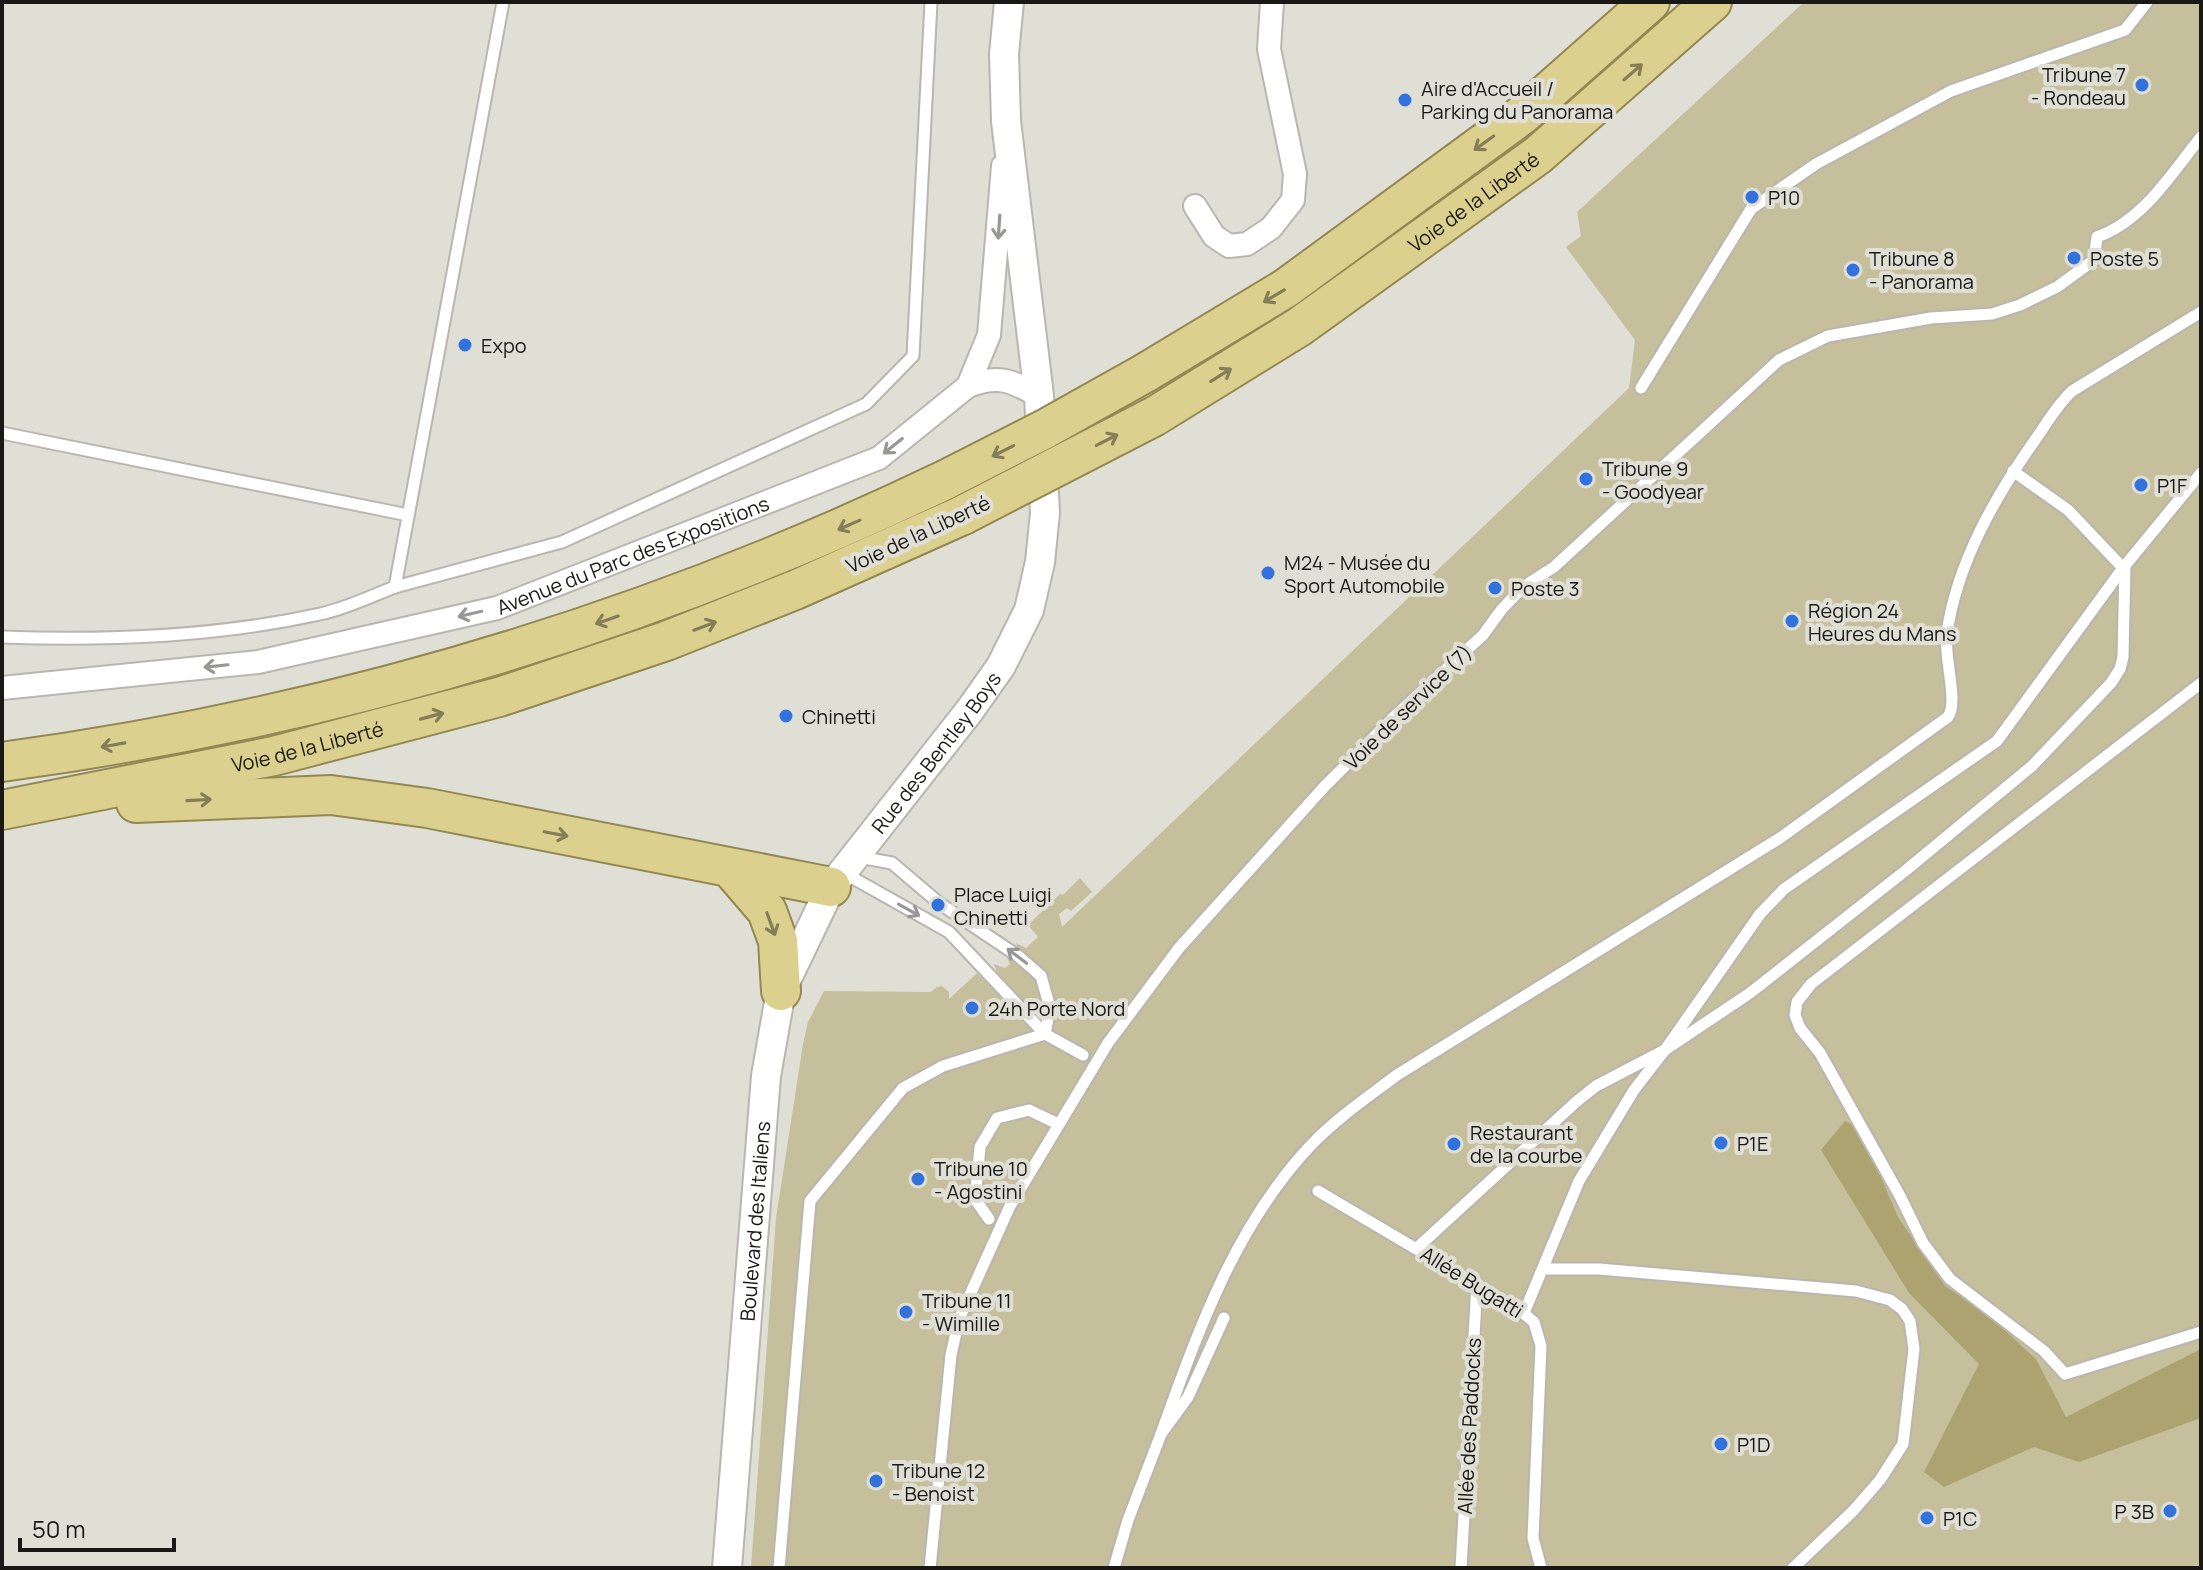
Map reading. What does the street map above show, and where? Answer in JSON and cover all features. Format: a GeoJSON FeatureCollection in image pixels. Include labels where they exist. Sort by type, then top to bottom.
{"type":"FeatureCollection","features":[{"type":"Feature","properties":{"kind":"highway","name":"Voie de la Liberté"},"geometry":{"type":"LineString","coordinates":[[2,762],[77,752],[256,718],[474,662],[612,618],[719,579],[808,543],[945,480],[1145,373],[1299,279],[1522,115],[1650,2]]}},
{"type":"Feature","properties":{"kind":"highway","name":"Voie de la Liberté"},"geometry":{"type":"LineString","coordinates":[[5,810],[274,756],[499,697],[680,636],[795,590],[963,515],[1155,416],[1299,327],[1538,155],[1712,2]]}},
{"type":"Feature","properties":{"kind":"highway"},"geometry":{"type":"LineString","coordinates":[[5,810],[331,795],[427,808],[731,869],[842,871]]}},
{"type":"Feature","properties":{"kind":"highway"},"geometry":{"type":"LineString","coordinates":[[731,869],[767,911],[778,941],[781,991]]}},
{"type":"Feature","properties":{"kind":"street","name":"Rue des Bentley Boys"},"geometry":{"type":"LineString","coordinates":[[842,871],[970,710],[1001,666],[1029,610],[1040,562],[1045,513],[1039,396],[1006,121],[1004,54],[1009,2]]}},
{"type":"Feature","properties":{"kind":"street"},"geometry":{"type":"LineString","coordinates":[[1195,206],[1214,236],[1229,246],[1247,244],[1271,228],[1293,200],[1295,174],[1269,49],[1272,2]]}},
{"type":"Feature","properties":{"kind":"street","name":"Avenue du Parc des Expositions"},"geometry":{"type":"LineString","coordinates":[[2,688],[258,662],[497,608],[879,458],[968,386],[989,335],[1006,121]]}},
{"type":"Feature","properties":{"kind":"street"},"geometry":{"type":"LineString","coordinates":[[968,386],[1001,379],[1039,396]]}},
{"type":"Feature","properties":{"kind":"street","name":"Boulevard des Italiens"},"geometry":{"type":"LineString","coordinates":[[727,1568],[766,1076],[781,991],[842,871]]}},
{"type":"Feature","properties":{"kind":"lane"},"geometry":{"type":"LineString","coordinates":[[395,587],[503,2]]}},
{"type":"Feature","properties":{"kind":"lane"},"geometry":{"type":"LineString","coordinates":[[2,637],[77,640],[217,632],[323,614],[395,587],[562,542],[866,404],[913,356],[931,2]]}},
{"type":"Feature","properties":{"kind":"lane"},"geometry":{"type":"LineString","coordinates":[[1641,388],[1751,209],[1816,164],[1951,91],[2125,30],[2147,2]]}},
{"type":"Feature","properties":{"kind":"lane","name":"Voie de service (7)"},"geometry":{"type":"LineString","coordinates":[[930,1568],[951,1355],[959,1319],[1010,1206],[1058,1124],[1108,1043],[1179,948],[1324,787],[1483,635],[1523,587],[1554,567],[1779,360],[1828,336],[1931,318],[1992,314],[2020,305],[2057,287],[2094,260],[2097,237],[2117,230],[2135,216],[2201,137]]}},
{"type":"Feature","properties":{"kind":"lane"},"geometry":{"type":"LineString","coordinates":[[1114,1568],[1128,1520],[1201,1321],[1241,1242],[1273,1190],[1313,1143],[1351,1109],[1397,1075],[1780,838],[1948,717],[1952,707],[1945,648],[1950,614],[1976,543],[2013,471],[2072,391],[2201,312]]}},
{"type":"Feature","properties":{"kind":"lane"},"geometry":{"type":"LineString","coordinates":[[2,433],[408,515]]}},
{"type":"Feature","properties":{"kind":"lane"},"geometry":{"type":"LineString","coordinates":[[1417,1248],[1596,1086],[1665,1050],[1750,993],[1917,862],[2032,766],[2111,683],[2123,657],[2124,567],[2068,510],[2013,471]]}},
{"type":"Feature","properties":{"kind":"lane"},"geometry":{"type":"LineString","coordinates":[[1524,1313],[1579,1181],[1612,1124],[1760,914],[1784,889],[1997,741],[2124,567],[2201,473]]}},
{"type":"Feature","properties":{"kind":"lane"},"geometry":{"type":"LineString","coordinates":[[2201,683],[1811,984],[1797,1002],[1795,1015],[1800,1028],[1820,1053],[1923,1243],[1950,1279],[2044,1351],[2065,1374],[2201,1332]]}},
{"type":"Feature","properties":{"kind":"lane"},"geometry":{"type":"LineString","coordinates":[[842,871],[892,863],[939,903],[1018,956],[1041,976],[1050,1008],[1045,1034]]}},
{"type":"Feature","properties":{"kind":"lane"},"geometry":{"type":"LineString","coordinates":[[842,871],[949,932],[1045,1034],[1083,1055]]}},
{"type":"Feature","properties":{"kind":"lane"},"geometry":{"type":"LineString","coordinates":[[779,1568],[810,1201],[903,1088],[943,1066],[1045,1034]]}},
{"type":"Feature","properties":{"kind":"lane"},"geometry":{"type":"LineString","coordinates":[[989,1219],[975,1199],[980,1147],[997,1118],[1029,1110],[1058,1124]]}},
{"type":"Feature","properties":{"kind":"lane","name":"Allée Bugatti"},"geometry":{"type":"LineString","coordinates":[[1318,1191],[1477,1283],[1534,1322],[1541,1346],[1533,1538],[1541,1568]]}},
{"type":"Feature","properties":{"kind":"lane"},"geometry":{"type":"LineString","coordinates":[[1543,1269],[1599,1269],[1856,1291],[1890,1300],[1902,1309],[1910,1321],[1914,1337],[1903,1444],[1880,1480],[1853,1511],[1793,1568]]}},
{"type":"Feature","properties":{"kind":"lane","name":"Allée des Paddocks"},"geometry":{"type":"LineString","coordinates":[[1461,1568],[1477,1283]]}},
{"type":"Feature","properties":{"kind":"lane"},"geometry":{"type":"LineString","coordinates":[[1161,1434],[1188,1397],[1224,1318]]}},
{"type":"Feature","properties":{"kind":"shaded area","name":"Région 24 Heures du Mans"},"geometry":{"type":"Polygon","coordinates":[[[1804,2],[2201,2],[2201,1568],[751,1568],[776,1218],[803,1044],[808,1022],[824,991],[931,992],[942,986],[949,992],[949,999],[977,973],[988,984],[998,975],[994,964],[1005,968],[1010,964],[1005,953],[1020,954],[1016,943],[1026,948],[1038,937],[1028,925],[1060,894],[1063,895],[1080,878],[1092,892],[1071,911],[1067,908],[1059,914],[1062,927],[1629,388],[1635,340],[1566,247],[1581,236],[1577,212],[1804,2]]]}},
{"type":"Feature","properties":{"kind":"shaded area"},"geometry":{"type":"Polygon","coordinates":[[[1845,1121],[1860,1128],[1898,1217],[1945,1286],[1985,1312],[2036,1359],[2066,1417],[2201,1349],[2201,1418],[2079,1462],[2034,1447],[1944,1487],[1924,1472],[1979,1364],[1909,1293],[1821,1150],[1845,1121]]]}},
{"type":"Feature","properties":{"kind":"place","name":"Tribune 7 - Rondeau"},"geometry":{"type":"Point","coordinates":[2142,85]}},
{"type":"Feature","properties":{"kind":"place","name":"Aire d'Accueil / Parking du Panorama"},"geometry":{"type":"Point","coordinates":[1405,100]}},
{"type":"Feature","properties":{"kind":"place","name":"P10"},"geometry":{"type":"Point","coordinates":[1752,197]}},
{"type":"Feature","properties":{"kind":"place","name":"Poste 5"},"geometry":{"type":"Point","coordinates":[2074,258]}},
{"type":"Feature","properties":{"kind":"place","name":"Tribune 8 - Panorama"},"geometry":{"type":"Point","coordinates":[1853,270]}},
{"type":"Feature","properties":{"kind":"place","name":"Expo"},"geometry":{"type":"Point","coordinates":[465,345]}},
{"type":"Feature","properties":{"kind":"place","name":"Tribune 9 - Goodyear"},"geometry":{"type":"Point","coordinates":[1586,479]}},
{"type":"Feature","properties":{"kind":"place","name":"P1F"},"geometry":{"type":"Point","coordinates":[2141,485]}},
{"type":"Feature","properties":{"kind":"place","name":"M24 - Musée du Sport Automobile"},"geometry":{"type":"Point","coordinates":[1268,573]}},
{"type":"Feature","properties":{"kind":"place","name":"Poste 3"},"geometry":{"type":"Point","coordinates":[1495,588]}},
{"type":"Feature","properties":{"kind":"place","name":"Région 24 Heures du Mans"},"geometry":{"type":"Point","coordinates":[1792,621]}},
{"type":"Feature","properties":{"kind":"place","name":"Chinetti"},"geometry":{"type":"Point","coordinates":[786,716]}},
{"type":"Feature","properties":{"kind":"place","name":"Place Luigi Chinetti"},"geometry":{"type":"Point","coordinates":[938,905]}},
{"type":"Feature","properties":{"kind":"place","name":"24h Porte Nord"},"geometry":{"type":"Point","coordinates":[972,1008]}},
{"type":"Feature","properties":{"kind":"place","name":"P1E"},"geometry":{"type":"Point","coordinates":[1721,1143]}},
{"type":"Feature","properties":{"kind":"place","name":"Restaurant de la courbe"},"geometry":{"type":"Point","coordinates":[1454,1144]}},
{"type":"Feature","properties":{"kind":"place","name":"Tribune 10 - Agostini"},"geometry":{"type":"Point","coordinates":[918,1179]}},
{"type":"Feature","properties":{"kind":"place","name":"Tribune 11 - Wimille"},"geometry":{"type":"Point","coordinates":[906,1312]}},
{"type":"Feature","properties":{"kind":"place","name":"P1D"},"geometry":{"type":"Point","coordinates":[1721,1444]}},
{"type":"Feature","properties":{"kind":"place","name":"Tribune 12 - Benoist"},"geometry":{"type":"Point","coordinates":[876,1481]}},
{"type":"Feature","properties":{"kind":"place","name":"P 3B"},"geometry":{"type":"Point","coordinates":[2170,1511]}},
{"type":"Feature","properties":{"kind":"place","name":"P1C"},"geometry":{"type":"Point","coordinates":[1927,1518]}}]}
